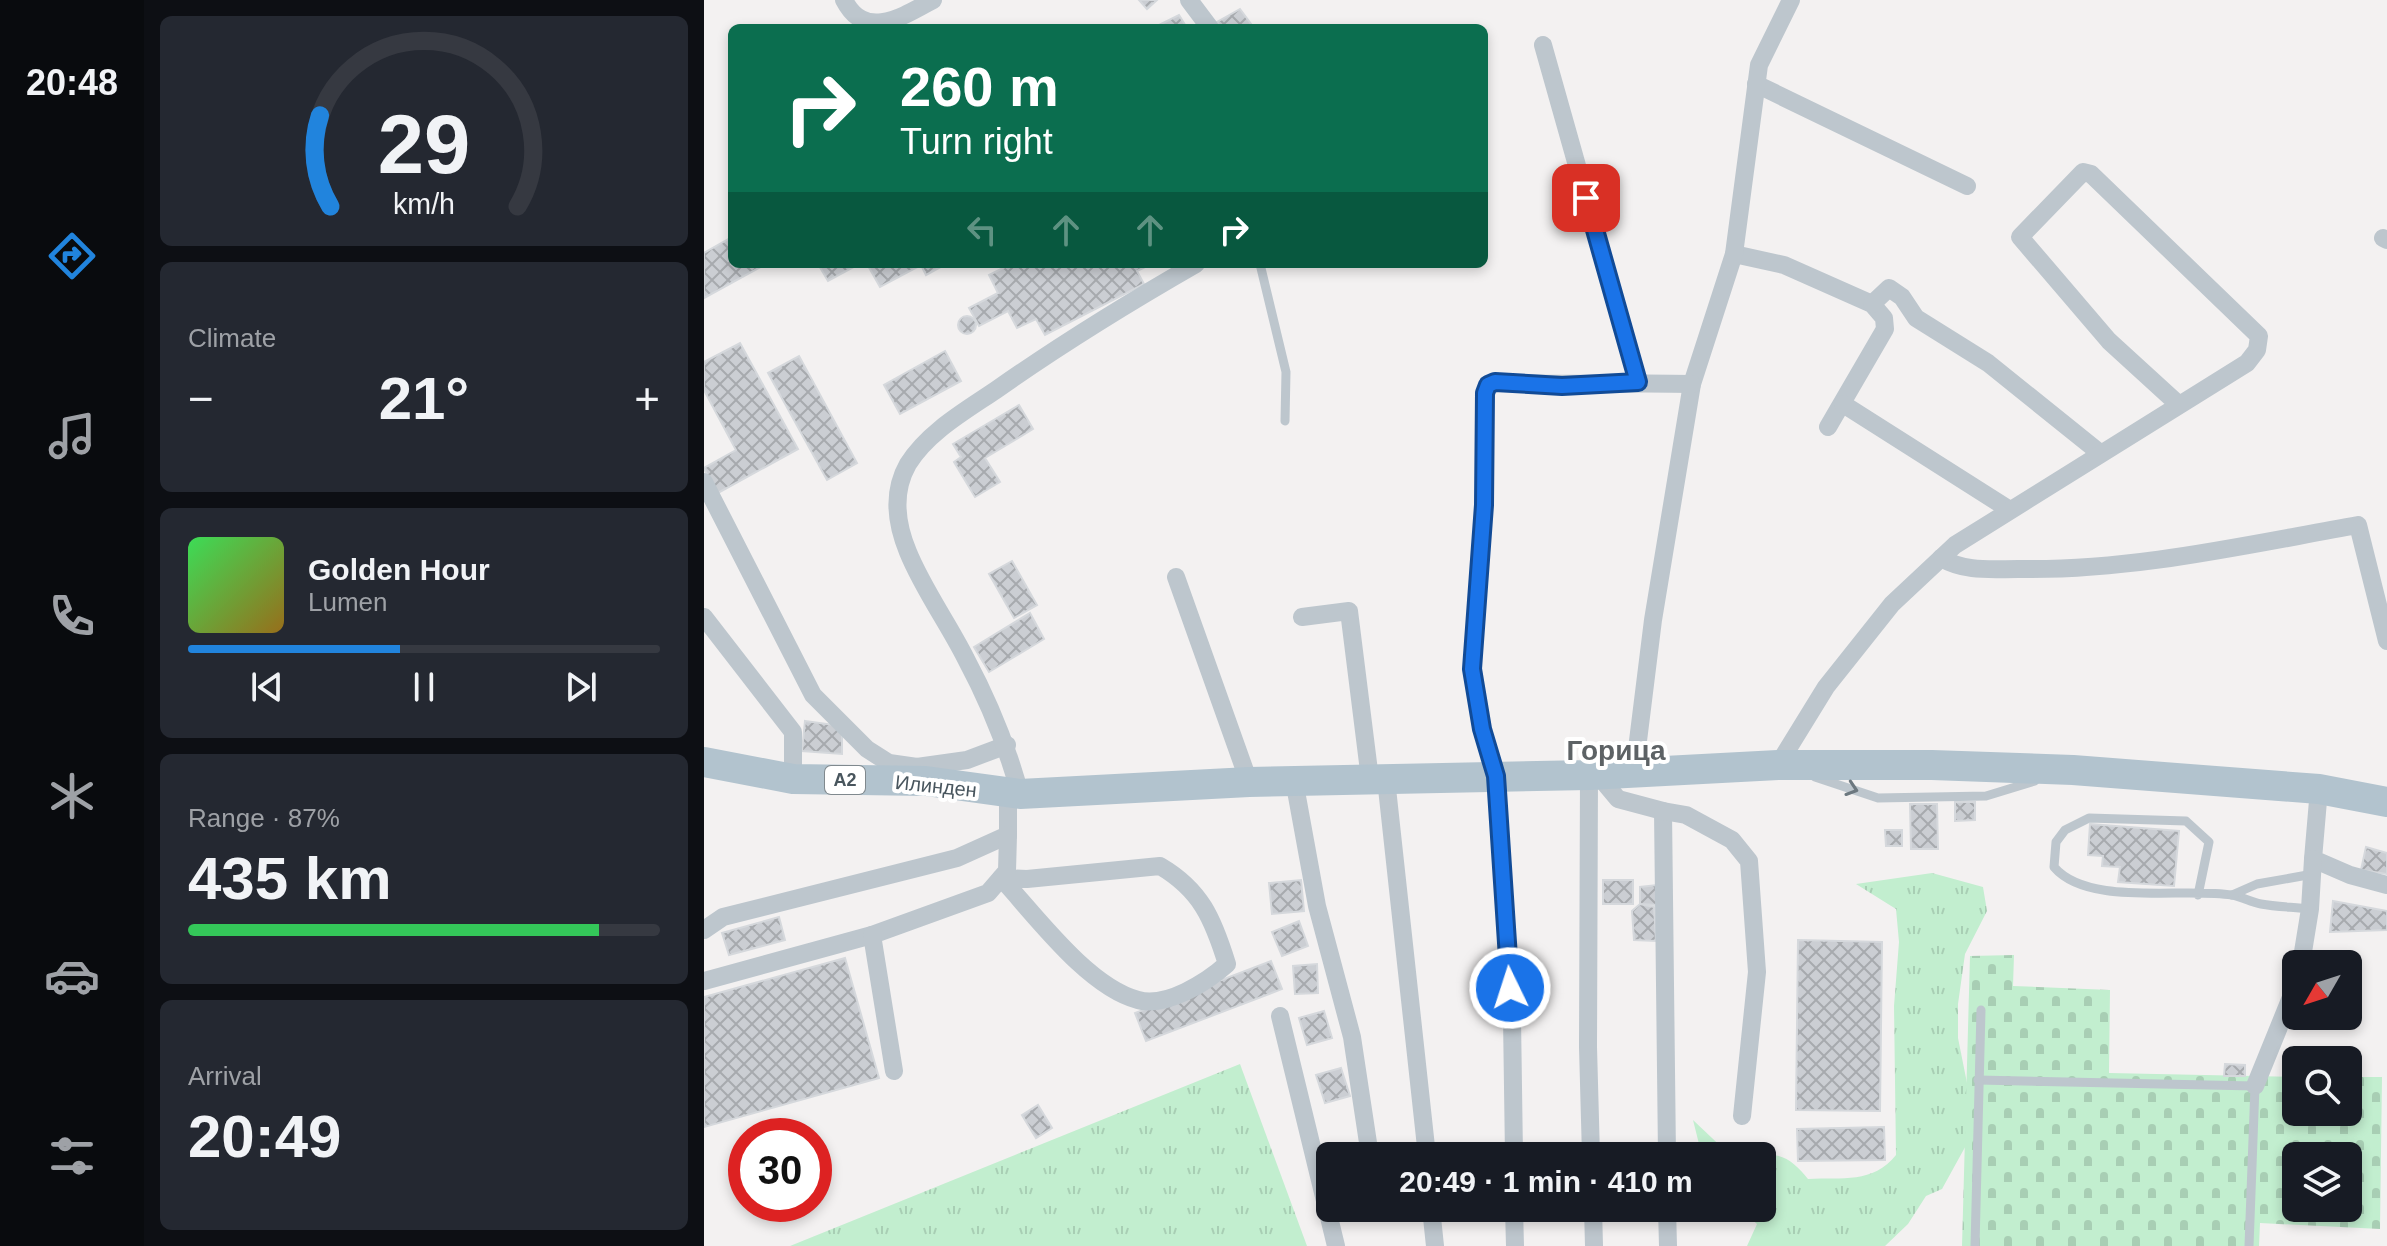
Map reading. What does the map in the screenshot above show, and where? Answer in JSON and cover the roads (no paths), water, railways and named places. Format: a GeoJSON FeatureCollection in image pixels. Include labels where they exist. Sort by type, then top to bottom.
{"type":"FeatureCollection","features":[{"type":"Feature","properties":{"kind":"main road","name":"Илинден"},"geometry":{"type":"LineString","coordinates":[[704,762],[793,779],[926,781],[1005,793]]}},
{"type":"Feature","properties":{"kind":"main road","name":"A2"},"geometry":{"type":"LineString","coordinates":[[1005,793],[1294,780],[1594,775],[1778,765],[1932,765],[2073,770],[2319,789],[2387,802]]}},
{"type":"Feature","properties":{"kind":"main road","name":"Илинден"},"geometry":{"type":"LineString","coordinates":[[704,783],[788,795],[923,802],[1005,793]]}},
{"type":"Feature","properties":{"kind":"street"},"geometry":{"type":"LineString","coordinates":[[844,0],[852,15],[868,23],[890,21],[933,0]]}},
{"type":"Feature","properties":{"kind":"street"},"geometry":{"type":"LineString","coordinates":[[1189,0],[1207,24]]}},
{"type":"Feature","properties":{"kind":"street"},"geometry":{"type":"LineString","coordinates":[[1634,773],[1653,620],[1692,384],[1734,254],[1759,65],[1791,0]]}},
{"type":"Feature","properties":{"kind":"street"},"geometry":{"type":"LineString","coordinates":[[1543,45],[1638,382]]}},
{"type":"Feature","properties":{"kind":"street"},"geometry":{"type":"LineString","coordinates":[[1756,84],[1967,186]]}},
{"type":"Feature","properties":{"kind":"street"},"geometry":{"type":"LineString","coordinates":[[1778,765],[1835,675],[1892,604],[1941,558],[2010,510],[2247,363],[2257,350],[2259,336],[2091,174],[2083,172],[2020,237],[2109,341],[2178,404]]}},
{"type":"Feature","properties":{"kind":"street"},"geometry":{"type":"LineString","coordinates":[[1734,254],[1784,265],[1872,304],[1884,318],[1885,329],[1828,427]]}},
{"type":"Feature","properties":{"kind":"street"},"geometry":{"type":"LineString","coordinates":[[704,981],[872,935],[988,893],[1007,871],[1007,745],[966,659],[908,552],[898,521],[897,492],[907,466],[925,442],[964,412],[1055,349],[1189,268]]}},
{"type":"Feature","properties":{"kind":"street"},"geometry":{"type":"LineString","coordinates":[[1872,304],[1882,291],[1889,288],[1896,291],[1916,318],[1988,363],[2100,453]]}},
{"type":"Feature","properties":{"kind":"street"},"geometry":{"type":"LineString","coordinates":[[1514,1142],[1512,1018],[1496,776],[1482,729],[1472,669],[1484,505],[1485,393],[1488,385],[1495,382],[1562,386],[1638,382],[1692,384]]}},
{"type":"Feature","properties":{"kind":"street"},"geometry":{"type":"LineString","coordinates":[[1843,404],[2010,510]]}},
{"type":"Feature","properties":{"kind":"street"},"geometry":{"type":"LineString","coordinates":[[704,482],[813,695],[867,749],[889,763],[917,767],[967,760],[1007,745]]}},
{"type":"Feature","properties":{"kind":"street"},"geometry":{"type":"LineString","coordinates":[[1941,558],[1960,568],[2059,570],[2141,563],[2358,525],[2387,641]]}},
{"type":"Feature","properties":{"kind":"street"},"geometry":{"type":"LineString","coordinates":[[1176,577],[1249,782]]}},
{"type":"Feature","properties":{"kind":"street"},"geometry":{"type":"LineString","coordinates":[[1302,617],[1349,611],[1378,779],[1425,1142]]}},
{"type":"Feature","properties":{"kind":"street"},"geometry":{"type":"LineString","coordinates":[[704,617],[793,732],[793,779]]}},
{"type":"Feature","properties":{"kind":"street"},"geometry":{"type":"LineString","coordinates":[[1594,775],[1618,799],[1686,815],[1732,840],[1749,861],[1757,972],[1742,1116]]}},
{"type":"Feature","properties":{"kind":"street"},"geometry":{"type":"LineString","coordinates":[[1591,1142],[1594,775]]}},
{"type":"Feature","properties":{"kind":"street"},"geometry":{"type":"LineString","coordinates":[[1294,780],[1317,906],[1352,1037],[1368,1142]]}},
{"type":"Feature","properties":{"kind":"street"},"geometry":{"type":"LineString","coordinates":[[2303,950],[2310,909],[2319,789]]}},
{"type":"Feature","properties":{"kind":"street"},"geometry":{"type":"LineString","coordinates":[[1663,811],[1667,1142]]}},
{"type":"Feature","properties":{"kind":"street"},"geometry":{"type":"LineString","coordinates":[[704,930],[723,917],[957,858],[1008,835]]}},
{"type":"Feature","properties":{"kind":"street"},"geometry":{"type":"LineString","coordinates":[[1160,866],[1185,881],[1202,902],[1227,964],[1210,980],[1179,995],[1140,1001],[1097,979],[1001,878],[1027,879],[1160,866]]}},
{"type":"Feature","properties":{"kind":"street"},"geometry":{"type":"LineString","coordinates":[[2313,866],[2387,885]]}},
{"type":"Feature","properties":{"kind":"street"},"geometry":{"type":"LineString","coordinates":[[872,935],[894,1071]]}},
{"type":"Feature","properties":{"kind":"street"},"geometry":{"type":"LineString","coordinates":[[1280,1016],[1336,1246]]}},
{"type":"Feature","properties":{"kind":"street"},"geometry":{"type":"LineString","coordinates":[[2255,1086],[2282,1019]]}},
{"type":"Feature","properties":{"kind":"street"},"geometry":{"type":"LineString","coordinates":[[1432,1222],[1435,1246]]}},
{"type":"Feature","properties":{"kind":"street"},"geometry":{"type":"LineString","coordinates":[[1514,1222],[1515,1246]]}},
{"type":"Feature","properties":{"kind":"street"},"geometry":{"type":"LineString","coordinates":[[1593,1222],[1594,1246]]}},
{"type":"Feature","properties":{"kind":"street"},"geometry":{"type":"LineString","coordinates":[[1667,1222],[1668,1246]]}},
{"type":"Feature","properties":{"kind":"lane"},"geometry":{"type":"LineString","coordinates":[[1261,268],[1286,372],[1285,421]]}},
{"type":"Feature","properties":{"kind":"lane"},"geometry":{"type":"LineString","coordinates":[[2198,895],[2209,842],[2200,830],[2186,821],[2089,818],[2072,824],[2056,842],[2054,867],[2065,880],[2144,893],[2198,895],[2232,895],[2265,904],[2310,909]]}},
{"type":"Feature","properties":{"kind":"lane"},"geometry":{"type":"LineString","coordinates":[[2232,895],[2313,866]]}},
{"type":"Feature","properties":{"kind":"lane"},"geometry":{"type":"LineString","coordinates":[[1975,1246],[1981,1010]]}},
{"type":"Feature","properties":{"kind":"lane"},"geometry":{"type":"LineString","coordinates":[[1978,1080],[2255,1086],[2249,1246]]}},
{"type":"Feature","properties":{"kind":"district","name":"Горица"},"geometry":{"type":"Point","coordinates":[1616,750]}}]}
